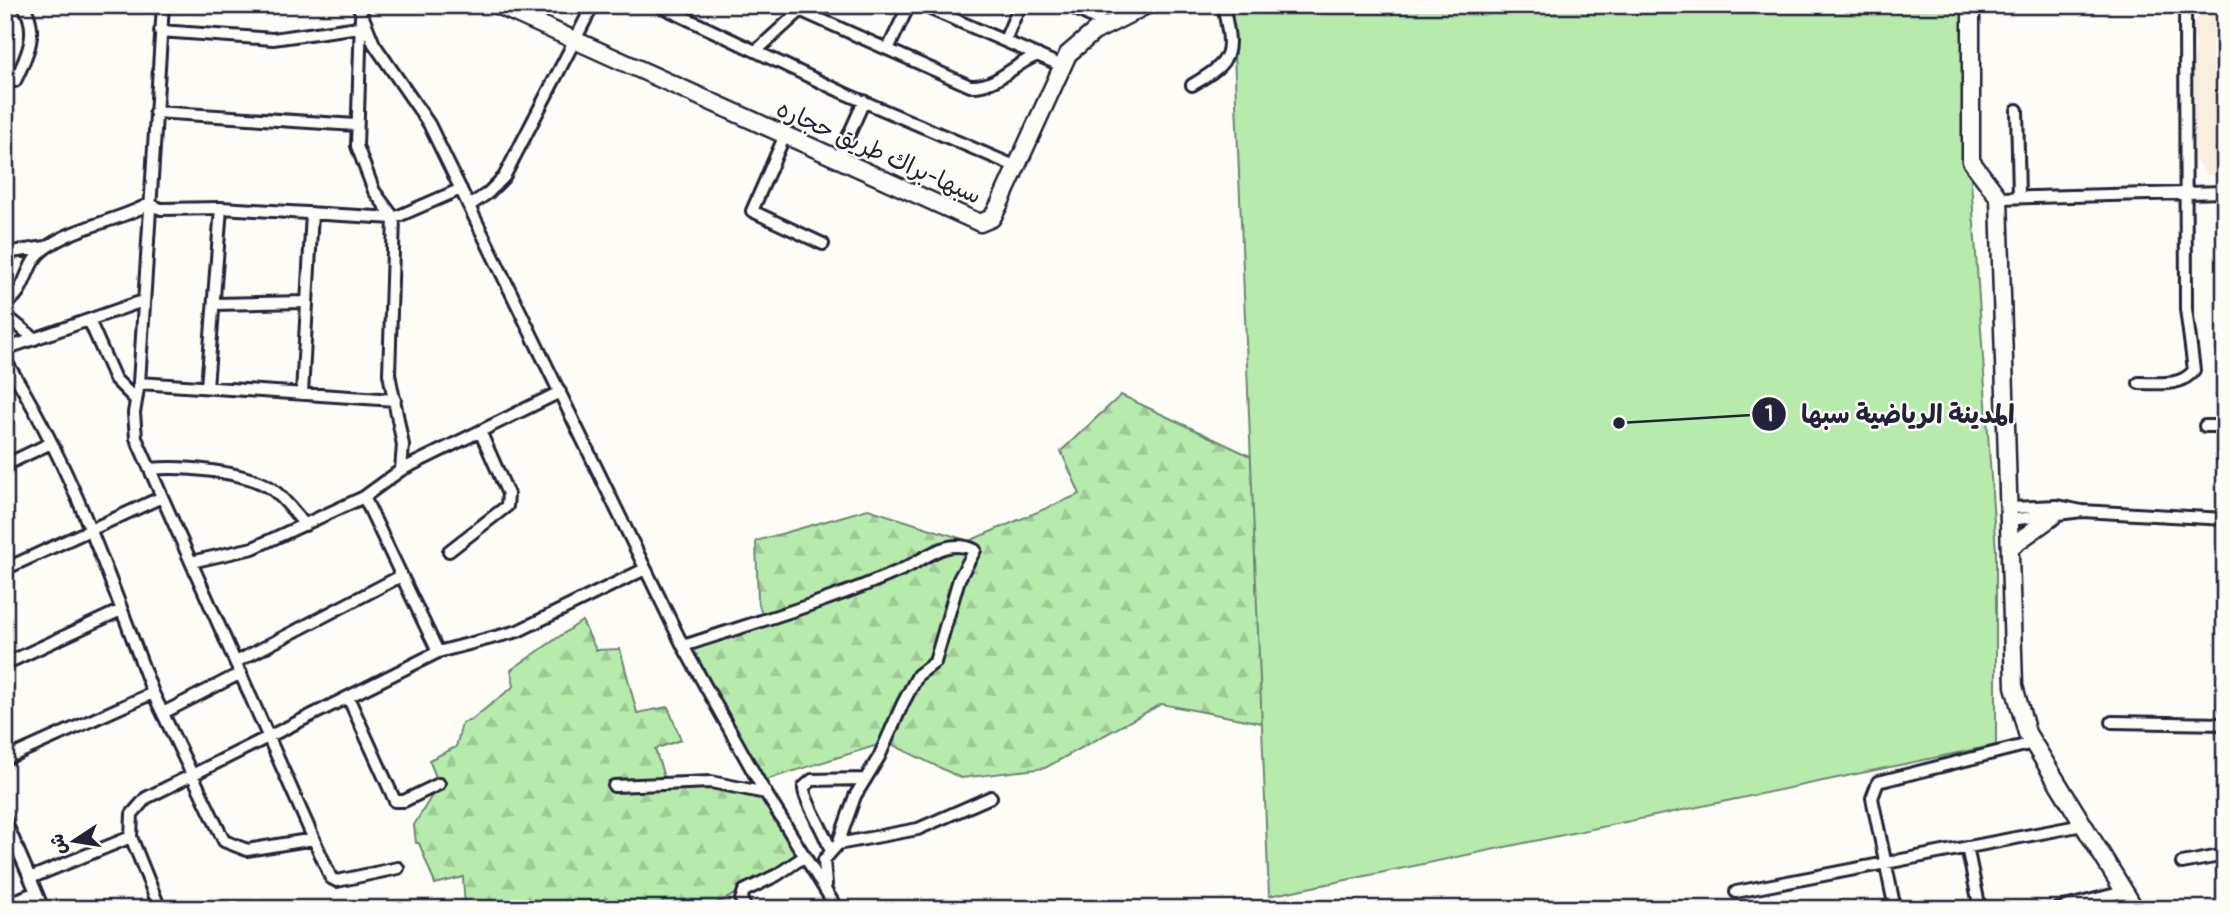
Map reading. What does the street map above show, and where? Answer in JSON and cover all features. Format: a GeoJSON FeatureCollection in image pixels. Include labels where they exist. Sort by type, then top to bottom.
{"type":"FeatureCollection","features":[{"type":"Feature","properties":{"kind":"street"},"geometry":{"type":"LineString","coordinates":[[15,81],[32,40],[29,18],[23,5]]}},
{"type":"Feature","properties":{"kind":"street"},"geometry":{"type":"LineString","coordinates":[[163,5],[134,430],[334,881],[398,868]]}},
{"type":"Feature","properties":{"kind":"street"},"geometry":{"type":"LineString","coordinates":[[358,5],[360,80],[357,146],[365,172],[394,218],[390,374],[403,445],[401,470]]}},
{"type":"Feature","properties":{"kind":"street","name":"سبها-براك طريق حجاره"},"geometry":{"type":"LineString","coordinates":[[497,5],[975,222],[992,218],[1017,167],[1060,65],[1074,47],[1138,7]]}},
{"type":"Feature","properties":{"kind":"street"},"geometry":{"type":"LineString","coordinates":[[469,206],[488,193],[504,177],[593,5]]}},
{"type":"Feature","properties":{"kind":"street"},"geometry":{"type":"LineString","coordinates":[[658,5],[864,101],[1017,167]]}},
{"type":"Feature","properties":{"kind":"street"},"geometry":{"type":"LineString","coordinates":[[788,5],[808,10],[973,86],[995,80],[1025,60],[1038,55]]}},
{"type":"Feature","properties":{"kind":"street"},"geometry":{"type":"LineString","coordinates":[[888,49],[909,5]]}},
{"type":"Feature","properties":{"kind":"street"},"geometry":{"type":"LineString","coordinates":[[1005,40],[1020,5]]}},
{"type":"Feature","properties":{"kind":"street"},"geometry":{"type":"LineString","coordinates":[[1068,5],[1108,25]]}},
{"type":"Feature","properties":{"kind":"street"},"geometry":{"type":"LineString","coordinates":[[1192,85],[1219,69],[1226,61],[1229,47],[1223,5]]}},
{"type":"Feature","properties":{"kind":"street"},"geometry":{"type":"LineString","coordinates":[[1971,5],[1971,161],[1999,198],[2014,686],[2021,721],[2135,909]]}},
{"type":"Feature","properties":{"kind":"street"},"geometry":{"type":"LineString","coordinates":[[2139,383],[2175,383],[2187,379],[2194,370],[2186,309],[2185,5]]}},
{"type":"Feature","properties":{"kind":"street"},"geometry":{"type":"LineString","coordinates":[[925,6],[1060,65]]}},
{"type":"Feature","properties":{"kind":"street"},"geometry":{"type":"LineString","coordinates":[[756,51],[808,10]]}},
{"type":"Feature","properties":{"kind":"street"},"geometry":{"type":"LineString","coordinates":[[160,31],[273,38],[360,22]]}},
{"type":"Feature","properties":{"kind":"street"},"geometry":{"type":"LineString","coordinates":[[360,22],[420,107],[683,646],[766,793],[837,909]]}},
{"type":"Feature","properties":{"kind":"street"},"geometry":{"type":"LineString","coordinates":[[838,159],[864,101]]}},
{"type":"Feature","properties":{"kind":"street"},"geometry":{"type":"LineString","coordinates":[[2017,110],[2019,196]]}},
{"type":"Feature","properties":{"kind":"street"},"geometry":{"type":"LineString","coordinates":[[155,112],[356,125]]}},
{"type":"Feature","properties":{"kind":"street"},"geometry":{"type":"LineString","coordinates":[[785,135],[752,211],[823,244]]}},
{"type":"Feature","properties":{"kind":"street"},"geometry":{"type":"LineString","coordinates":[[5,253],[46,247],[88,227],[149,204],[161,209],[221,208],[394,218],[461,189]]}},
{"type":"Feature","properties":{"kind":"street"},"geometry":{"type":"LineString","coordinates":[[1999,198],[2225,192]]}},
{"type":"Feature","properties":{"kind":"street"},"geometry":{"type":"LineString","coordinates":[[207,387],[221,208]]}},
{"type":"Feature","properties":{"kind":"street"},"geometry":{"type":"LineString","coordinates":[[302,394],[312,213]]}},
{"type":"Feature","properties":{"kind":"street"},"geometry":{"type":"LineString","coordinates":[[5,304],[20,292],[32,260],[46,247]]}},
{"type":"Feature","properties":{"kind":"street"},"geometry":{"type":"LineString","coordinates":[[5,349],[143,301]]}},
{"type":"Feature","properties":{"kind":"street"},"geometry":{"type":"LineString","coordinates":[[214,304],[305,302]]}},
{"type":"Feature","properties":{"kind":"street"},"geometry":{"type":"LineString","coordinates":[[5,314],[35,339]]}},
{"type":"Feature","properties":{"kind":"street"},"geometry":{"type":"LineString","coordinates":[[89,320],[115,379],[136,400]]}},
{"type":"Feature","properties":{"kind":"street"},"geometry":{"type":"LineString","coordinates":[[5,360],[51,443],[90,530],[153,693],[220,835],[233,847],[247,850],[314,839]]}},
{"type":"Feature","properties":{"kind":"street"},"geometry":{"type":"LineString","coordinates":[[139,383],[395,400]]}},
{"type":"Feature","properties":{"kind":"street"},"geometry":{"type":"LineString","coordinates":[[191,562],[236,553],[305,525],[364,497],[401,470],[560,392]]}},
{"type":"Feature","properties":{"kind":"street"},"geometry":{"type":"LineString","coordinates":[[2205,426],[2225,426]]}},
{"type":"Feature","properties":{"kind":"street"},"geometry":{"type":"LineString","coordinates":[[449,551],[507,506],[508,494],[480,431]]}},
{"type":"Feature","properties":{"kind":"street"},"geometry":{"type":"LineString","coordinates":[[5,465],[51,443]]}},
{"type":"Feature","properties":{"kind":"street"},"geometry":{"type":"LineString","coordinates":[[150,469],[195,471],[259,481],[280,496],[305,525]]}},
{"type":"Feature","properties":{"kind":"street"},"geometry":{"type":"LineString","coordinates":[[5,569],[162,497]]}},
{"type":"Feature","properties":{"kind":"street"},"geometry":{"type":"LineString","coordinates":[[364,497],[438,652]]}},
{"type":"Feature","properties":{"kind":"street"},"geometry":{"type":"LineString","coordinates":[[2010,514],[2057,506],[2082,511],[2225,519]]}},
{"type":"Feature","properties":{"kind":"street"},"geometry":{"type":"LineString","coordinates":[[2010,514],[2052,517],[2082,511]]}},
{"type":"Feature","properties":{"kind":"street"},"geometry":{"type":"LineString","coordinates":[[2010,547],[2052,517]]}},
{"type":"Feature","properties":{"kind":"street"},"geometry":{"type":"LineString","coordinates":[[683,646],[857,589],[906,568],[935,550],[961,544],[975,550],[958,579],[935,662],[918,675],[879,757],[851,804],[834,847],[823,864],[826,888]]}},
{"type":"Feature","properties":{"kind":"street"},"geometry":{"type":"LineString","coordinates":[[160,909],[131,837],[130,821],[139,802],[438,652],[518,631],[645,569]]}},
{"type":"Feature","properties":{"kind":"street"},"geometry":{"type":"LineString","coordinates":[[236,662],[401,576]]}},
{"type":"Feature","properties":{"kind":"street"},"geometry":{"type":"LineString","coordinates":[[5,664],[121,610]]}},
{"type":"Feature","properties":{"kind":"street"},"geometry":{"type":"LineString","coordinates":[[163,713],[241,673]]}},
{"type":"Feature","properties":{"kind":"street"},"geometry":{"type":"LineString","coordinates":[[5,759],[153,693]]}},
{"type":"Feature","properties":{"kind":"street"},"geometry":{"type":"LineString","coordinates":[[348,697],[395,801],[404,801],[439,784]]}},
{"type":"Feature","properties":{"kind":"street"},"geometry":{"type":"LineString","coordinates":[[2112,722],[2225,724]]}},
{"type":"Feature","properties":{"kind":"street"},"geometry":{"type":"LineString","coordinates":[[1895,909],[1872,798],[1878,782],[2033,743]]}},
{"type":"Feature","properties":{"kind":"street"},"geometry":{"type":"LineString","coordinates":[[834,847],[804,796],[804,787],[812,780],[864,779]]}},
{"type":"Feature","properties":{"kind":"street"},"geometry":{"type":"LineString","coordinates":[[614,786],[711,782],[766,793]]}},
{"type":"Feature","properties":{"kind":"street"},"geometry":{"type":"LineString","coordinates":[[834,847],[918,829],[991,797]]}},
{"type":"Feature","properties":{"kind":"street"},"geometry":{"type":"LineString","coordinates":[[5,820],[43,909]]}},
{"type":"Feature","properties":{"kind":"street"},"geometry":{"type":"LineString","coordinates":[[1736,892],[2083,825]]}},
{"type":"Feature","properties":{"kind":"street"},"geometry":{"type":"LineString","coordinates":[[30,878],[131,837]]}},
{"type":"Feature","properties":{"kind":"street"},"geometry":{"type":"LineString","coordinates":[[1967,848],[1980,909]]}},
{"type":"Feature","properties":{"kind":"street"},"geometry":{"type":"LineString","coordinates":[[2182,863],[2225,855]]}},
{"type":"Feature","properties":{"kind":"street"},"geometry":{"type":"LineString","coordinates":[[747,909],[741,900],[744,891],[777,875],[805,856]]}},
{"type":"Feature","properties":{"kind":"street"},"geometry":{"type":"LineString","coordinates":[[5,905],[36,892]]}},
{"type":"Feature","properties":{"kind":"street"},"geometry":{"type":"LineString","coordinates":[[2057,909],[2124,892]]}},
{"type":"Feature","properties":{"kind":"shaded area"},"geometry":{"type":"Polygon","coordinates":[[[2204,12],[2225,12],[2225,175],[2207,175],[2195,159],[2192,69],[2197,44],[2192,39],[2192,25],[2204,12]]]}},
{"type":"Feature","properties":{"kind":"green space"},"geometry":{"type":"Polygon","coordinates":[[[1232,5],[1968,5],[1970,165],[1996,552],[1996,745],[1269,896],[1232,5]]]}},
{"type":"Feature","properties":{"kind":"green space"},"geometry":{"type":"Polygon","coordinates":[[[1121,395],[1252,457],[1262,723],[1161,704],[1045,768],[961,778],[887,742],[759,782],[681,642],[762,615],[758,601],[756,541],[868,509],[969,541],[1080,494],[1061,451],[1121,395]]]}},
{"type":"Feature","properties":{"kind":"green space"},"geometry":{"type":"Polygon","coordinates":[[[582,621],[596,650],[620,649],[637,713],[668,707],[681,740],[655,749],[664,777],[681,782],[766,793],[804,859],[706,909],[465,909],[463,877],[435,884],[419,843],[416,843],[414,825],[439,784],[429,760],[456,747],[462,723],[471,720],[514,686],[511,670],[582,621]]]}},
{"type":"Feature","properties":{"kind":"place","name":"المدينة الرياضية سبها"},"geometry":{"type":"Point","coordinates":[1619,423]}}]}
